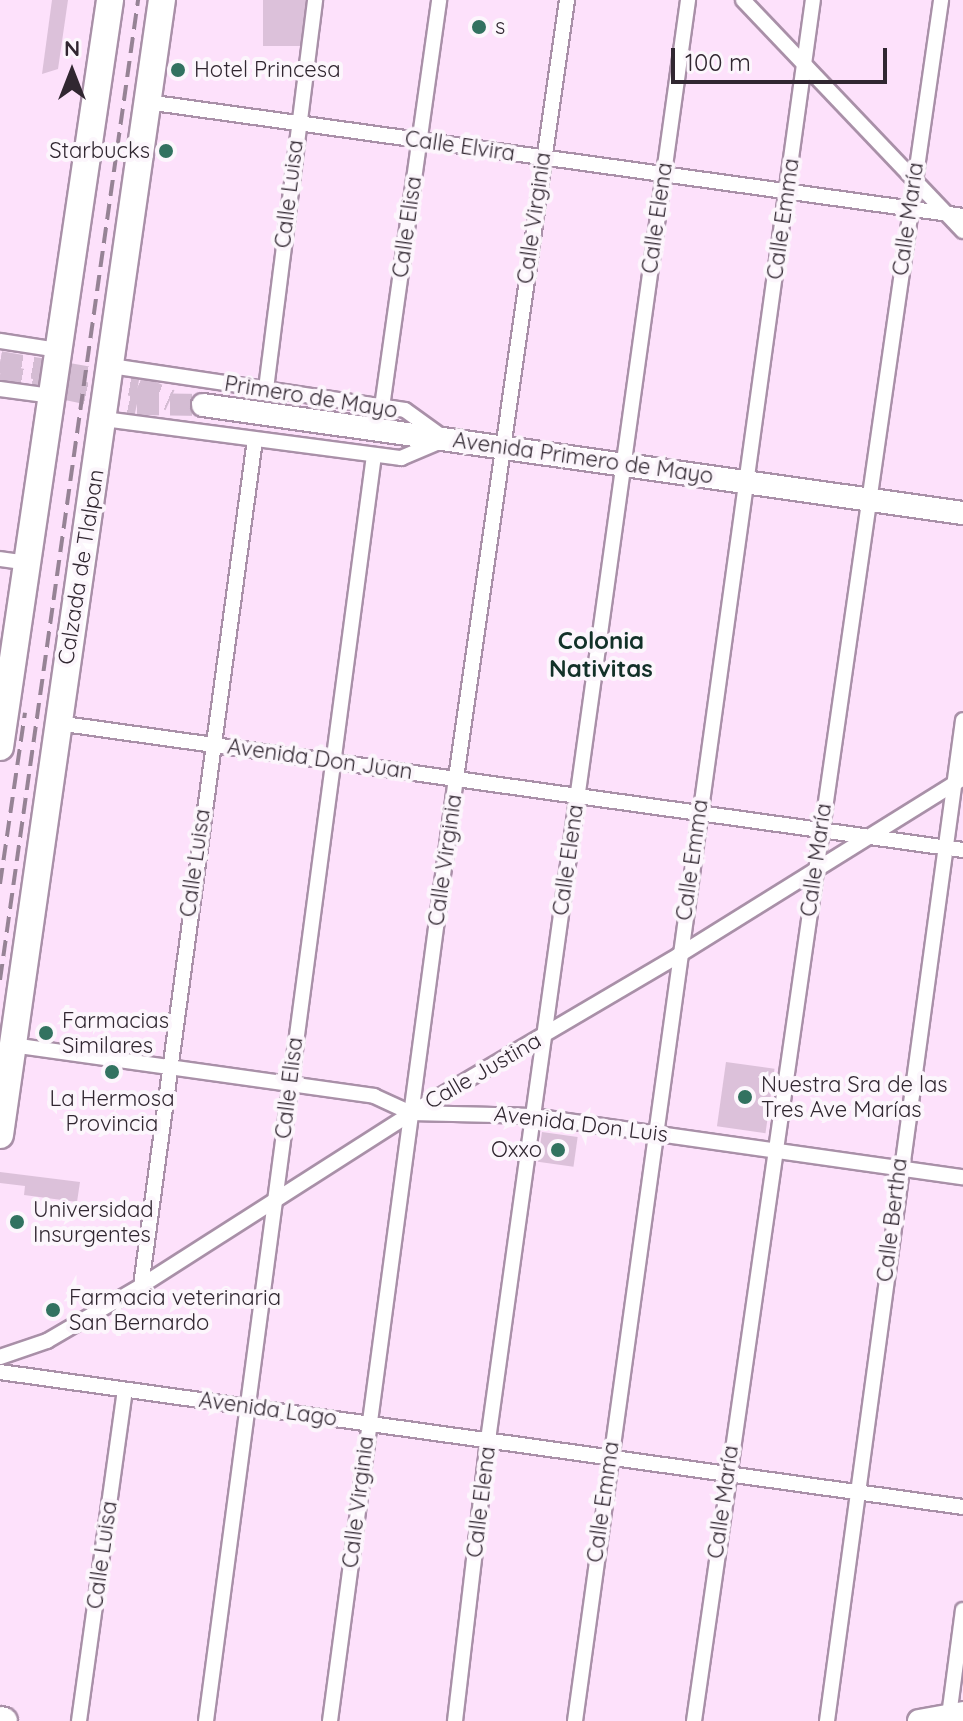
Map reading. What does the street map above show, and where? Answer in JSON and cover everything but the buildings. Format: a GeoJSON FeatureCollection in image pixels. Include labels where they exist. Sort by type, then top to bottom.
{"type":"FeatureCollection","features":[{"type":"Feature","properties":{"kind":"highway"},"geometry":{"type":"LineString","coordinates":[[0,747],[110,0]]}},
{"type":"Feature","properties":{"kind":"highway","name":"Calzada de Tlalpan"},"geometry":{"type":"LineString","coordinates":[[0,1135],[162,0]]}},
{"type":"Feature","properties":{"kind":"main road","name":"Avenida Primero de Mayo"},"geometry":{"type":"LineString","coordinates":[[203,405],[963,513]]}},
{"type":"Feature","properties":{"kind":"main road"},"geometry":{"type":"LineString","coordinates":[[919,1721],[956,1715]]}},
{"type":"Feature","properties":{"kind":"street","name":"Calle Luisa"},"geometry":{"type":"LineString","coordinates":[[266,389],[315,0]]}},
{"type":"Feature","properties":{"kind":"street","name":"Calle Elisa"},"geometry":{"type":"LineString","coordinates":[[382,407],[439,0]]}},
{"type":"Feature","properties":{"kind":"street","name":"Calle Virginia"},"geometry":{"type":"LineString","coordinates":[[330,1721],[456,778],[567,0]]}},
{"type":"Feature","properties":{"kind":"street","name":"Calle Elena"},"geometry":{"type":"LineString","coordinates":[[455,1721],[488,1440],[688,0]]}},
{"type":"Feature","properties":{"kind":"street"},"geometry":{"type":"LineString","coordinates":[[743,0],[963,231]]}},
{"type":"Feature","properties":{"kind":"street","name":"Calle Emma"},"geometry":{"type":"LineString","coordinates":[[575,1721],[697,815],[748,481],[813,0]]}},
{"type":"Feature","properties":{"kind":"street","name":"Calle María"},"geometry":{"type":"LineString","coordinates":[[694,1721],[727,1474],[778,1151],[819,831],[941,0]]}},
{"type":"Feature","properties":{"kind":"street","name":"Calle Elvira"},"geometry":{"type":"LineString","coordinates":[[147,102],[963,216]]}},
{"type":"Feature","properties":{"kind":"street"},"geometry":{"type":"LineString","coordinates":[[0,341],[58,350]]}},
{"type":"Feature","properties":{"kind":"street","name":"Primero de Mayo"},"geometry":{"type":"LineString","coordinates":[[111,366],[405,410],[445,439]]}},
{"type":"Feature","properties":{"kind":"street"},"geometry":{"type":"LineString","coordinates":[[0,389],[51,396]]}},
{"type":"Feature","properties":{"kind":"street"},"geometry":{"type":"LineString","coordinates":[[104,419],[401,458],[445,439]]}},
{"type":"Feature","properties":{"kind":"street","name":"Calle Luisa"},"geometry":{"type":"LineString","coordinates":[[141,1286],[167,1066],[255,440]]}},
{"type":"Feature","properties":{"kind":"street","name":"Calle Elisa"},"geometry":{"type":"LineString","coordinates":[[206,1721],[245,1405],[374,455]]}},
{"type":"Feature","properties":{"kind":"street"},"geometry":{"type":"LineString","coordinates":[[0,559],[28,563]]}},
{"type":"Feature","properties":{"kind":"street","name":"Calle Bertha"},"geometry":{"type":"LineString","coordinates":[[827,1721],[898,1168],[945,847],[959,780],[963,720]]}},
{"type":"Feature","properties":{"kind":"street","name":"Avenida Don Juan"},"geometry":{"type":"LineString","coordinates":[[57,723],[963,850]]}},
{"type":"Feature","properties":{"kind":"street","name":"Calle Justina"},"geometry":{"type":"LineString","coordinates":[[0,1357],[47,1341],[141,1286],[411,1113],[679,955],[959,780]]}},
{"type":"Feature","properties":{"kind":"street","name":"Avenida Don Luis"},"geometry":{"type":"LineString","coordinates":[[12,1045],[289,1081],[374,1096],[411,1113],[532,1116],[963,1177]]}},
{"type":"Feature","properties":{"kind":"street","name":"Avenida Lago"},"geometry":{"type":"LineString","coordinates":[[0,1372],[963,1507]]}},
{"type":"Feature","properties":{"kind":"street","name":"Calle Luisa"},"geometry":{"type":"LineString","coordinates":[[79,1721],[125,1390]]}},
{"type":"Feature","properties":{"kind":"street"},"geometry":{"type":"LineString","coordinates":[[956,1715],[963,1610]]}},
{"type":"Feature","properties":{"kind":"tunnel"},"geometry":{"type":"LineString","coordinates":[[0,362],[138,386],[170,400]]}},
{"type":"Feature","properties":{"kind":"tunnel"},"geometry":{"type":"LineString","coordinates":[[0,375],[137,404],[203,405]]}},
{"type":"Feature","properties":{"kind":"railway"},"geometry":{"type":"LineString","coordinates":[[0,980],[138,0]]}},
{"type":"Feature","properties":{"kind":"railway"},"geometry":{"type":"LineString","coordinates":[[0,884],[25,713]]}},
{"type":"Feature","properties":{"kind":"place","name":"s"},"geometry":{"type":"Point","coordinates":[479,27]}},
{"type":"Feature","properties":{"kind":"place","name":"Hotel Princesa"},"geometry":{"type":"Point","coordinates":[178,70]}},
{"type":"Feature","properties":{"kind":"place","name":"Starbucks"},"geometry":{"type":"Point","coordinates":[166,151]}},
{"type":"Feature","properties":{"kind":"place","name":"Farmacias Similares"},"geometry":{"type":"Point","coordinates":[46,1033]}},
{"type":"Feature","properties":{"kind":"place","name":"La Hermosa Provincia"},"geometry":{"type":"Point","coordinates":[112,1072]}},
{"type":"Feature","properties":{"kind":"place","name":"Nuestra Sra de las Tres Ave Marías"},"geometry":{"type":"Point","coordinates":[745,1097]}},
{"type":"Feature","properties":{"kind":"place","name":"Oxxo"},"geometry":{"type":"Point","coordinates":[558,1150]}},
{"type":"Feature","properties":{"kind":"place","name":"Universidad Insurgentes"},"geometry":{"type":"Point","coordinates":[17,1222]}},
{"type":"Feature","properties":{"kind":"place","name":"Farmacia veterinaria San Bernardo"},"geometry":{"type":"Point","coordinates":[53,1310]}},
{"type":"Feature","properties":{"kind":"district","name":"Colonia Nativitas"},"geometry":{"type":"Point","coordinates":[601,655]}}]}
